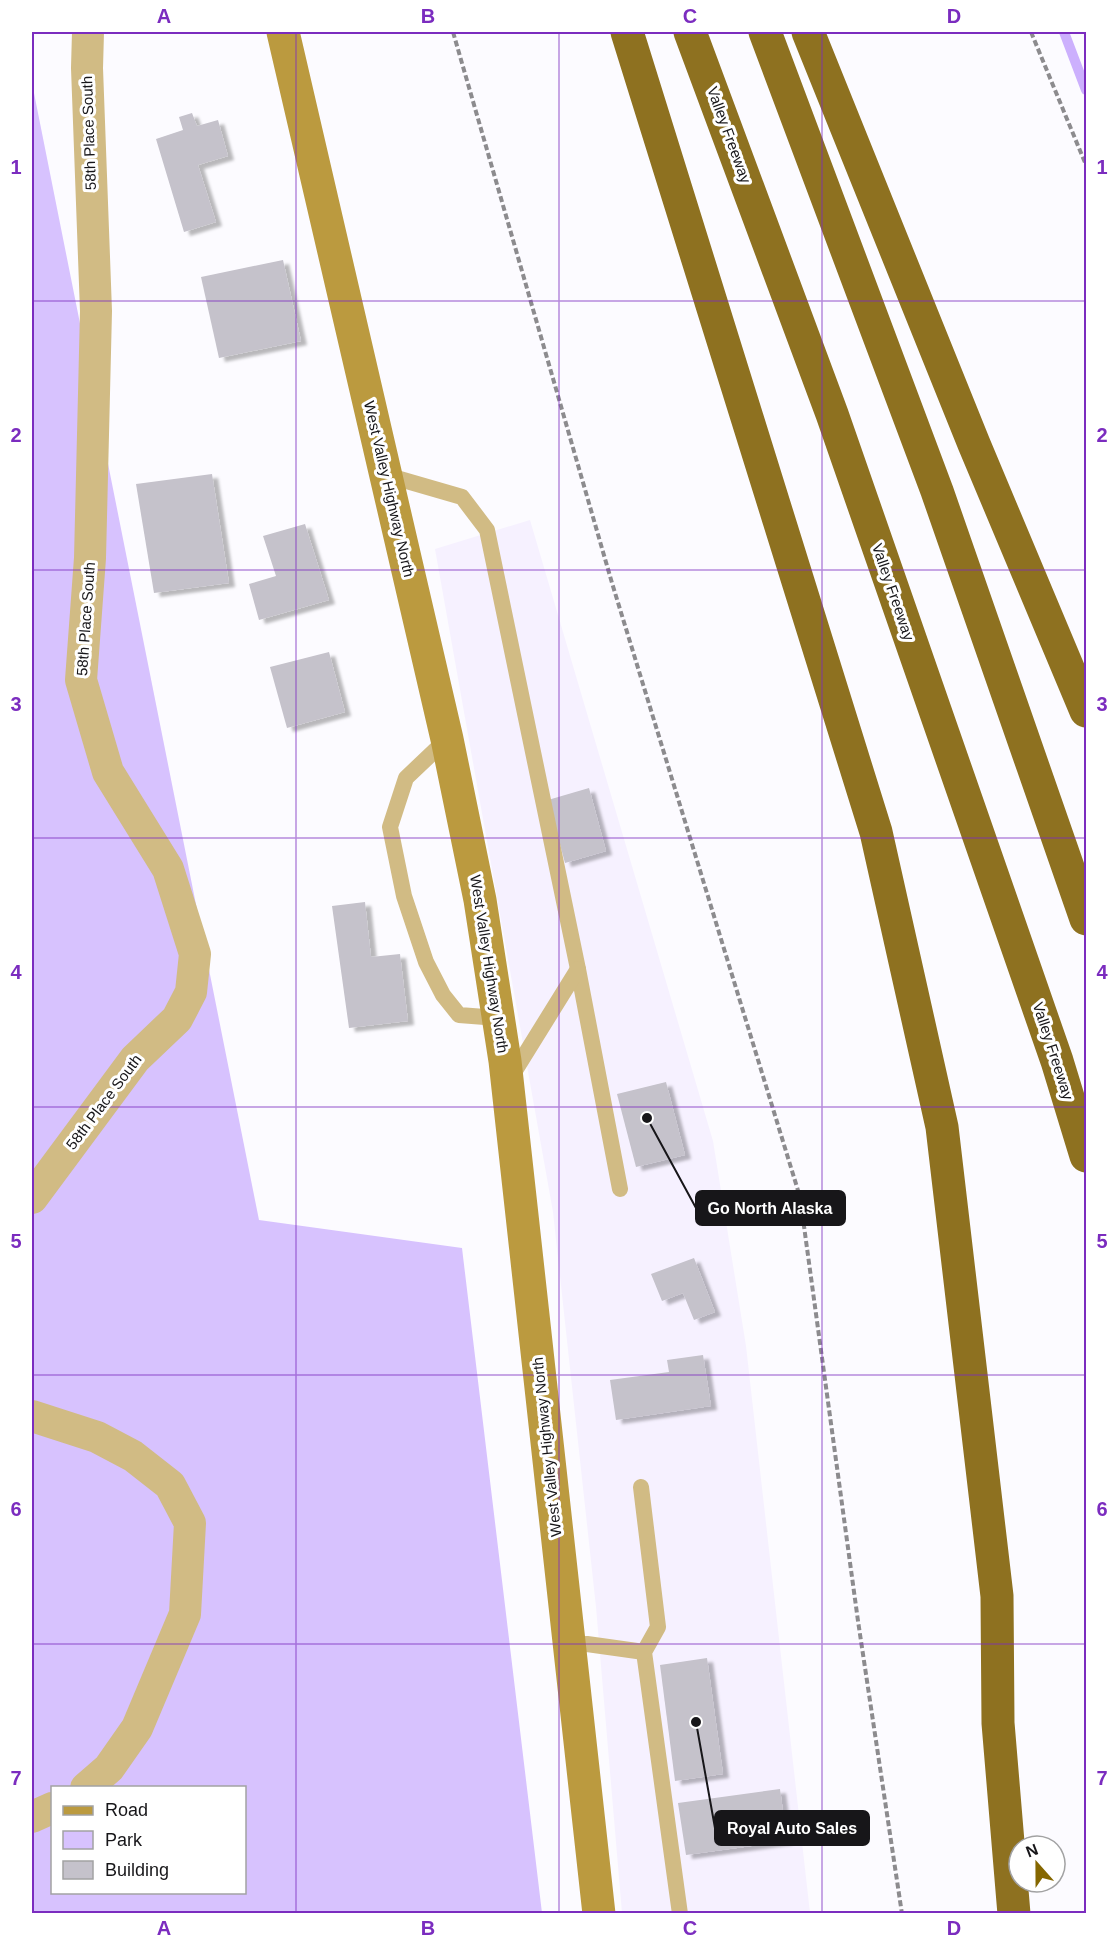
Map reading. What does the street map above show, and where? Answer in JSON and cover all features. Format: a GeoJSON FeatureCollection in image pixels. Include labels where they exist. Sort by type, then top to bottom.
{"type":"FeatureCollection","features":[{"type":"Feature","properties":{"kind":"highway"},"geometry":{"type":"LineString","coordinates":[[627,32],[876,832],[942,1127],[998,1596],[998,1723],[1014,1914]]}},
{"type":"Feature","properties":{"kind":"highway","name":"Valley Freeway"},"geometry":{"type":"LineString","coordinates":[[690,32],[832,414],[1050,1040],[1086,1156]]}},
{"type":"Feature","properties":{"kind":"highway"},"geometry":{"type":"LineString","coordinates":[[765,32],[937,491],[1086,919]]}},
{"type":"Feature","properties":{"kind":"highway"},"geometry":{"type":"LineString","coordinates":[[808,32],[974,444],[1086,711]]}},
{"type":"Feature","properties":{"kind":"main road","name":"West Valley Highway North"},"geometry":{"type":"LineString","coordinates":[[283,32],[447,739],[480,900],[507,1083],[599,1914]]}},
{"type":"Feature","properties":{"kind":"street","name":"58th Place South"},"geometry":{"type":"LineString","coordinates":[[32,1198],[135,1059],[177,1019],[190,992],[195,954],[168,869],[108,772],[81,680],[90,558],[96,311],[87,68],[88,32]]}},
{"type":"Feature","properties":{"kind":"street"},"geometry":{"type":"LineString","coordinates":[[32,1416],[97,1437],[134,1456],[170,1485],[190,1523],[185,1614],[137,1728],[109,1768],[88,1786]]}},
{"type":"Feature","properties":{"kind":"street"},"geometry":{"type":"LineString","coordinates":[[32,1817],[51,1808]]}},
{"type":"Feature","properties":{"kind":"lane"},"geometry":{"type":"LineString","coordinates":[[386,475],[462,497],[487,530],[579,969],[620,1189]]}},
{"type":"Feature","properties":{"kind":"lane"},"geometry":{"type":"LineString","coordinates":[[447,739],[406,778],[390,827],[393,846],[419,941],[442,995],[459,1015],[498,1018]]}},
{"type":"Feature","properties":{"kind":"lane"},"geometry":{"type":"LineString","coordinates":[[507,1083],[579,969]]}},
{"type":"Feature","properties":{"kind":"lane"},"geometry":{"type":"LineString","coordinates":[[641,1487],[658,1627],[644,1652],[680,1914]]}},
{"type":"Feature","properties":{"kind":"lane"},"geometry":{"type":"LineString","coordinates":[[570,1647],[587,1644],[644,1652]]}},
{"type":"Feature","properties":{"kind":"path"},"geometry":{"type":"LineString","coordinates":[[453,32],[622,617],[800,1197],[860,1633],[902,1914]]}},
{"type":"Feature","properties":{"kind":"path"},"geometry":{"type":"LineString","coordinates":[[1031,32],[1086,165]]}},
{"type":"Feature","properties":{"kind":"shaded area"},"geometry":{"type":"Polygon","coordinates":[[[530,520],[713,1141],[746,1346],[810,1913],[622,1913],[596,1607],[553,1212],[435,549],[530,520]]]}},
{"type":"Feature","properties":{"kind":"green space"},"geometry":{"type":"Polygon","coordinates":[[[32,83],[259,1220],[462,1248],[542,1913],[32,1913],[32,83]]]}},
{"type":"Feature","properties":{"kind":"building"},"geometry":{"type":"Polygon","coordinates":[[[192,113],[197,126],[218,120],[228,156],[198,165],[216,222],[184,232],[156,139],[183,130],[179,117],[192,113]]]}},
{"type":"Feature","properties":{"kind":"building"},"geometry":{"type":"Polygon","coordinates":[[[283,260],[301,341],[219,358],[201,277],[283,260]]]}},
{"type":"Feature","properties":{"kind":"building"},"geometry":{"type":"Polygon","coordinates":[[[212,474],[229,583],[154,593],[136,484],[212,474]]]}},
{"type":"Feature","properties":{"kind":"building"},"geometry":{"type":"Polygon","coordinates":[[[305,524],[329,600],[259,620],[249,584],[276,576],[263,536],[305,524]]]}},
{"type":"Feature","properties":{"kind":"building"},"geometry":{"type":"Polygon","coordinates":[[[329,652],[345,712],[287,728],[270,667],[329,652]]]}},
{"type":"Feature","properties":{"kind":"building"},"geometry":{"type":"Polygon","coordinates":[[[589,788],[606,851],[565,863],[548,800],[589,788]]]}},
{"type":"Feature","properties":{"kind":"building"},"geometry":{"type":"Polygon","coordinates":[[[365,902],[371,957],[400,954],[408,1021],[349,1028],[332,906],[365,902]]]}},
{"type":"Feature","properties":{"kind":"building"},"geometry":{"type":"Polygon","coordinates":[[[666,1082],[685,1155],[636,1167],[617,1094],[666,1082]]]}},
{"type":"Feature","properties":{"kind":"building"},"geometry":{"type":"Polygon","coordinates":[[[694,1258],[715,1312],[694,1320],[683,1293],[662,1301],[651,1274],[694,1258]]]}},
{"type":"Feature","properties":{"kind":"building"},"geometry":{"type":"Polygon","coordinates":[[[703,1355],[711,1406],[616,1420],[610,1380],[669,1372],[667,1360],[703,1355]]]}},
{"type":"Feature","properties":{"kind":"building"},"geometry":{"type":"Polygon","coordinates":[[[707,1658],[723,1774],[675,1781],[660,1665],[707,1658]]]}},
{"type":"Feature","properties":{"kind":"building"},"geometry":{"type":"Polygon","coordinates":[[[780,1789],[787,1841],[686,1855],[678,1803],[780,1789]]]}},
{"type":"Feature","properties":{"kind":"waterway"},"geometry":{"type":"LineString","coordinates":[[1064,32],[1086,90]]}},
{"type":"Feature","properties":{"kind":"place","name":"Go North Alaska"},"geometry":{"type":"Point","coordinates":[647,1118]}},
{"type":"Feature","properties":{"kind":"place","name":"Royal Auto Sales"},"geometry":{"type":"Point","coordinates":[696,1722]}}]}
